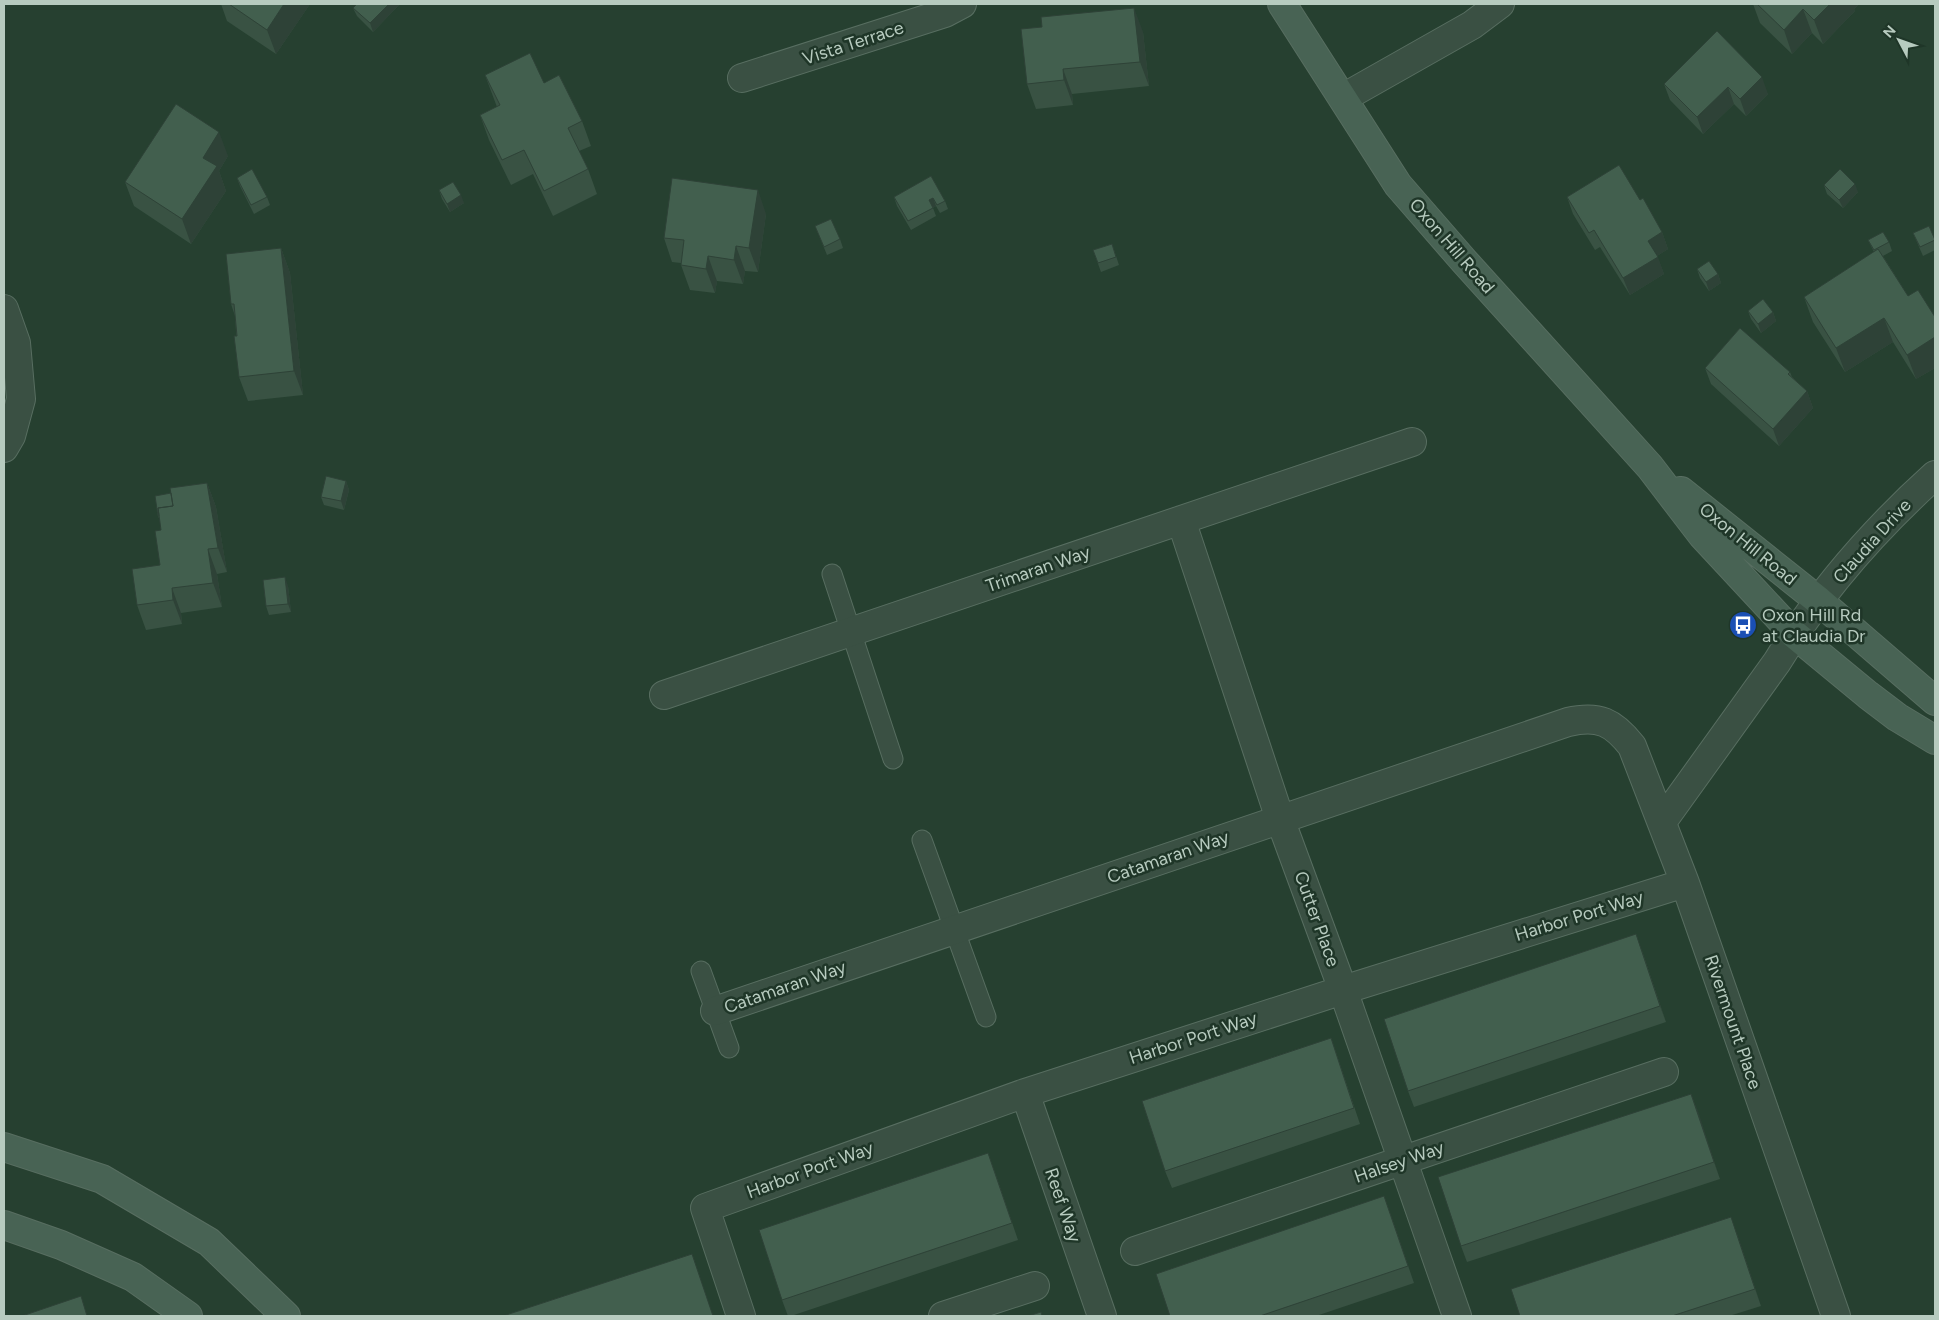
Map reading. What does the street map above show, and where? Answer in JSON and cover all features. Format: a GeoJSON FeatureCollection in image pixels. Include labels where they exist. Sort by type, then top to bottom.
{"type":"FeatureCollection","features":[{"type":"Feature","properties":{"kind":"main road","name":"Oxon Hill Road"},"geometry":{"type":"LineString","coordinates":[[1282,4],[1398,185],[1464,261],[1650,466],[1702,535],[1794,634],[1875,701],[1935,740]]}},
{"type":"Feature","properties":{"kind":"main road","name":"Oxon Hill Road"},"geometry":{"type":"LineString","coordinates":[[1650,466],[1819,601],[1935,701]]}},
{"type":"Feature","properties":{"kind":"main road"},"geometry":{"type":"LineString","coordinates":[[4,1147],[102,1180],[209,1242],[286,1316]]}},
{"type":"Feature","properties":{"kind":"main road"},"geometry":{"type":"LineString","coordinates":[[4,1225],[61,1245],[133,1278],[188,1316]]}},
{"type":"Feature","properties":{"kind":"street","name":"Vista Terrace"},"geometry":{"type":"LineString","coordinates":[[742,78],[945,13],[962,4]]}},
{"type":"Feature","properties":{"kind":"street"},"geometry":{"type":"LineString","coordinates":[[1343,98],[1472,25],[1500,4]]}},
{"type":"Feature","properties":{"kind":"street"},"geometry":{"type":"LineString","coordinates":[[4,309],[16,343],[20,399],[11,436],[4,448]]}},
{"type":"Feature","properties":{"kind":"street","name":"Trimaran Way"},"geometry":{"type":"LineString","coordinates":[[664,695],[1412,442]]}},
{"type":"Feature","properties":{"kind":"street","name":"Claudia Drive"},"geometry":{"type":"LineString","coordinates":[[1662,822],[1819,601],[1888,520],[1935,476]]}},
{"type":"Feature","properties":{"kind":"street","name":"Cutter Place"},"geometry":{"type":"LineString","coordinates":[[1181,520],[1280,819],[1343,990],[1457,1316]]}},
{"type":"Feature","properties":{"kind":"street","name":"Catamaran Way"},"geometry":{"type":"LineString","coordinates":[[715,1011],[1568,722],[1583,719],[1597,720],[1610,724],[1620,732]]}},
{"type":"Feature","properties":{"kind":"street","name":"Rivermount Place"},"geometry":{"type":"LineString","coordinates":[[1620,732],[1632,746],[1685,883],[1836,1316]]}},
{"type":"Feature","properties":{"kind":"street","name":"Harbor Port Way"},"geometry":{"type":"LineString","coordinates":[[741,1316],[705,1208],[1026,1093],[1343,990],[1685,883]]}},
{"type":"Feature","properties":{"kind":"street","name":"Halsey Way"},"geometry":{"type":"LineString","coordinates":[[1135,1252],[1664,1072]]}},
{"type":"Feature","properties":{"kind":"street","name":"Reef Way"},"geometry":{"type":"LineString","coordinates":[[1026,1093],[1102,1316]]}},
{"type":"Feature","properties":{"kind":"street"},"geometry":{"type":"LineString","coordinates":[[943,1316],[1035,1286]]}},
{"type":"Feature","properties":{"kind":"lane"},"geometry":{"type":"LineString","coordinates":[[832,574],[893,759]]}},
{"type":"Feature","properties":{"kind":"lane"},"geometry":{"type":"LineString","coordinates":[[922,840],[986,1017]]}},
{"type":"Feature","properties":{"kind":"lane"},"geometry":{"type":"LineString","coordinates":[[701,970],[729,1048]]}},
{"type":"Feature","properties":{"kind":"building"},"geometry":{"type":"Polygon","coordinates":[[[229,4],[284,4],[267,30],[229,4]]]}},
{"type":"Feature","properties":{"kind":"building"},"geometry":{"type":"Polygon","coordinates":[[[357,4],[389,4],[370,23],[353,8],[357,4]]]}},
{"type":"Feature","properties":{"kind":"building"},"geometry":{"type":"Polygon","coordinates":[[[1757,4],[1830,4],[1814,20],[1803,9],[1784,30],[1757,4]]]}},
{"type":"Feature","properties":{"kind":"building"},"geometry":{"type":"Polygon","coordinates":[[[1134,8],[1140,62],[1063,69],[1064,80],[1027,84],[1021,29],[1042,27],[1041,17],[1134,8]]]}},
{"type":"Feature","properties":{"kind":"building"},"geometry":{"type":"Polygon","coordinates":[[[1717,31],[1762,77],[1740,99],[1728,87],[1697,117],[1664,84],[1717,31]]]}},
{"type":"Feature","properties":{"kind":"building"},"geometry":{"type":"Polygon","coordinates":[[[530,53],[544,83],[559,75],[582,121],[568,128],[588,169],[544,191],[524,150],[502,160],[480,115],[500,105],[485,75],[530,53]]]}},
{"type":"Feature","properties":{"kind":"building"},"geometry":{"type":"Polygon","coordinates":[[[176,104],[219,132],[203,158],[217,166],[182,219],[125,182],[176,104]]]}},
{"type":"Feature","properties":{"kind":"building"},"geometry":{"type":"Polygon","coordinates":[[[1619,165],[1640,200],[1643,198],[1662,232],[1648,241],[1658,257],[1623,278],[1594,230],[1589,233],[1567,197],[1619,165]]]}},
{"type":"Feature","properties":{"kind":"building"},"geometry":{"type":"Polygon","coordinates":[[[252,169],[267,197],[251,205],[237,178],[252,169]]]}},
{"type":"Feature","properties":{"kind":"building"},"geometry":{"type":"Polygon","coordinates":[[[1840,169],[1855,184],[1839,200],[1824,185],[1840,169]]]}},
{"type":"Feature","properties":{"kind":"building"},"geometry":{"type":"Polygon","coordinates":[[[931,176],[945,201],[937,205],[933,198],[929,200],[933,208],[908,221],[894,197],[931,176]]]}},
{"type":"Feature","properties":{"kind":"building"},"geometry":{"type":"Polygon","coordinates":[[[672,178],[758,190],[749,248],[736,246],[734,260],[708,256],[706,269],[681,265],[684,240],[664,238],[672,178]]]}},
{"type":"Feature","properties":{"kind":"building"},"geometry":{"type":"Polygon","coordinates":[[[453,182],[461,195],[447,204],[439,190],[453,182]]]}},
{"type":"Feature","properties":{"kind":"building"},"geometry":{"type":"Polygon","coordinates":[[[831,219],[840,239],[824,247],[815,226],[831,219]]]}},
{"type":"Feature","properties":{"kind":"building"},"geometry":{"type":"Polygon","coordinates":[[[1929,226],[1935,240],[1920,247],[1913,233],[1929,226]]]}},
{"type":"Feature","properties":{"kind":"building"},"geometry":{"type":"Polygon","coordinates":[[[1883,232],[1889,242],[1874,250],[1868,240],[1883,232]]]}},
{"type":"Feature","properties":{"kind":"building"},"geometry":{"type":"Polygon","coordinates":[[[1112,244],[1116,257],[1098,263],[1093,250],[1112,244]]]}},
{"type":"Feature","properties":{"kind":"building"},"geometry":{"type":"Polygon","coordinates":[[[281,248],[294,371],[239,377],[234,336],[237,336],[234,304],[231,304],[226,254],[281,248]]]}},
{"type":"Feature","properties":{"kind":"building"},"geometry":{"type":"Polygon","coordinates":[[[1878,249],[1908,296],[1918,290],[1935,317],[1935,337],[1907,355],[1884,318],[1836,348],[1804,297],[1878,249]]]}},
{"type":"Feature","properties":{"kind":"building"},"geometry":{"type":"Polygon","coordinates":[[[1709,261],[1718,274],[1706,282],[1697,269],[1709,261]]]}},
{"type":"Feature","properties":{"kind":"building"},"geometry":{"type":"Polygon","coordinates":[[[1763,299],[1773,312],[1758,324],[1748,311],[1763,299]]]}},
{"type":"Feature","properties":{"kind":"building"},"geometry":{"type":"Polygon","coordinates":[[[1740,328],[1790,372],[1788,374],[1807,391],[1773,429],[1705,368],[1740,328]]]}},
{"type":"Feature","properties":{"kind":"building"},"geometry":{"type":"Polygon","coordinates":[[[326,476],[346,481],[341,501],[321,497],[326,476]]]}},
{"type":"Feature","properties":{"kind":"building"},"geometry":{"type":"Polygon","coordinates":[[[207,483],[218,548],[208,549],[213,583],[172,588],[173,600],[137,605],[132,569],[160,565],[155,531],[161,530],[158,508],[173,506],[170,488],[207,483]]]}},
{"type":"Feature","properties":{"kind":"building"},"geometry":{"type":"Polygon","coordinates":[[[171,493],[173,506],[158,508],[158,516],[155,496],[171,493]]]}},
{"type":"Feature","properties":{"kind":"building"},"geometry":{"type":"Polygon","coordinates":[[[285,577],[288,604],[266,606],[263,580],[285,577]]]}},
{"type":"Feature","properties":{"kind":"building"},"geometry":{"type":"Polygon","coordinates":[[[1636,934],[1660,1006],[1408,1091],[1384,1019],[1636,934]]]}},
{"type":"Feature","properties":{"kind":"building"},"geometry":{"type":"Polygon","coordinates":[[[1331,1038],[1354,1108],[1165,1171],[1142,1101],[1331,1038]]]}},
{"type":"Feature","properties":{"kind":"building"},"geometry":{"type":"Polygon","coordinates":[[[1691,1094],[1714,1162],[1461,1246],[1438,1177],[1691,1094]]]}},
{"type":"Feature","properties":{"kind":"building"},"geometry":{"type":"Polygon","coordinates":[[[988,1153],[1012,1223],[782,1300],[759,1230],[988,1153]]]}},
{"type":"Feature","properties":{"kind":"building"},"geometry":{"type":"Polygon","coordinates":[[[1384,1196],[1408,1266],[1260,1316],[1170,1316],[1156,1274],[1384,1196]]]}},
{"type":"Feature","properties":{"kind":"building"},"geometry":{"type":"Polygon","coordinates":[[[1731,1217],[1755,1289],[1672,1316],[1520,1316],[1511,1289],[1731,1217]]]}},
{"type":"Feature","properties":{"kind":"building"},"geometry":{"type":"Polygon","coordinates":[[[692,1254],[713,1316],[503,1316],[692,1254]]]}},
{"type":"Feature","properties":{"kind":"building"},"geometry":{"type":"Polygon","coordinates":[[[81,1296],[87,1316],[22,1316],[81,1296]]]}},
{"type":"Feature","properties":{"kind":"building"},"geometry":{"type":"Polygon","coordinates":[[[1041,1312],[1042,1316],[1028,1316],[1041,1312]]]}},
{"type":"Feature","properties":{"kind":"place","name":"Oxon Hill Rd at Claudia Dr"},"geometry":{"type":"Point","coordinates":[1743,625]}}]}
